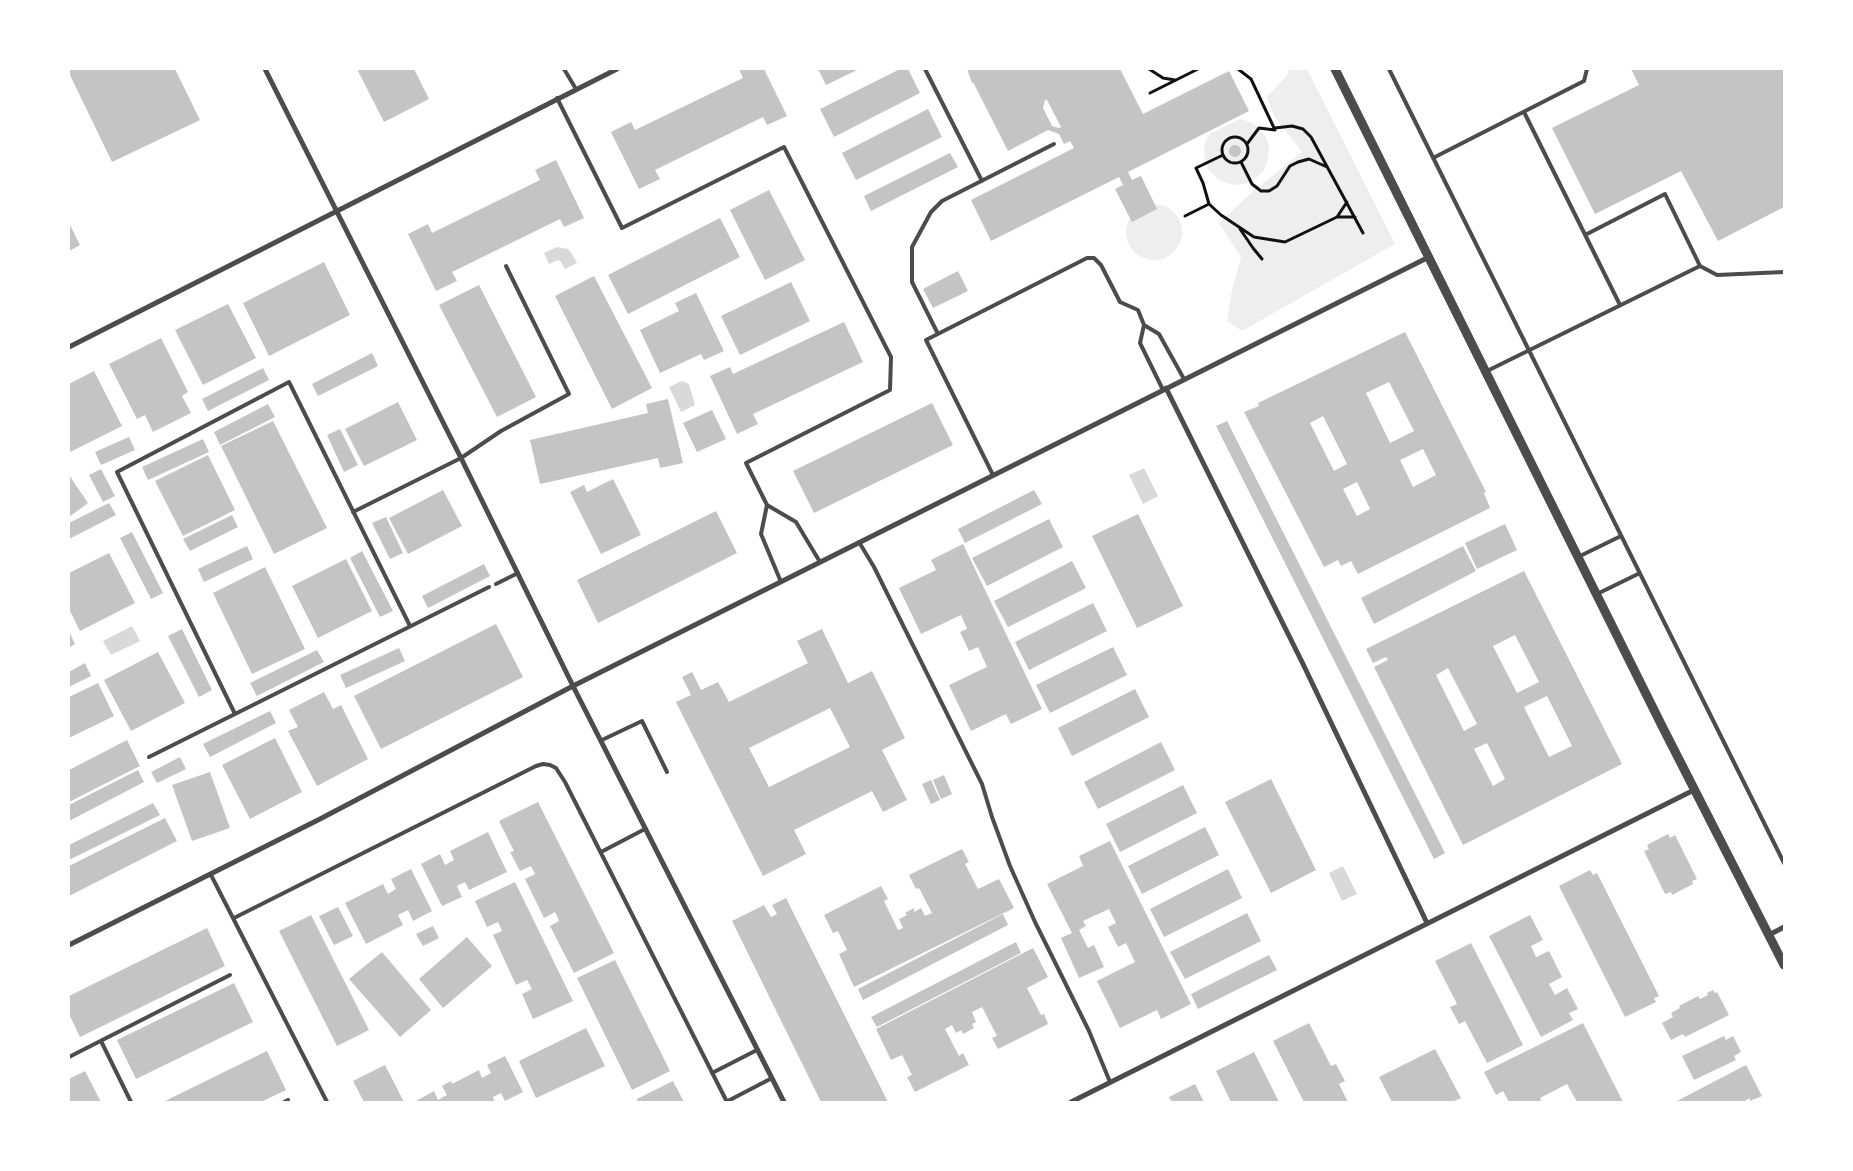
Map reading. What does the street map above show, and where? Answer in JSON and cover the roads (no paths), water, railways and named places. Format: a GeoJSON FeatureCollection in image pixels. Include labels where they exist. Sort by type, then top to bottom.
{"type":"FeatureCollection","features":[{"type":"Feature","properties":{"kind":"street"},"geometry":{"type":"LineString","coordinates":[[265,69],[461,458],[573,686],[784,1102]]}},
{"type":"Feature","properties":{"kind":"street"},"geometry":{"type":"LineString","coordinates":[[69,347],[616,69]]}},
{"type":"Feature","properties":{"kind":"street"},"geometry":{"type":"LineString","coordinates":[[1335,69],[1694,790],[1784,965]]}},
{"type":"Feature","properties":{"kind":"street"},"geometry":{"type":"LineString","coordinates":[[69,944],[212,874],[573,686],[1429,257]]}},
{"type":"Feature","properties":{"kind":"street"},"geometry":{"type":"LineString","coordinates":[[1164,389],[1304,664],[1427,923]]}},
{"type":"Feature","properties":{"kind":"street"},"geometry":{"type":"LineString","coordinates":[[1071,1102],[1694,790]]}},
{"type":"Feature","properties":{"kind":"street"},"geometry":{"type":"LineString","coordinates":[[1769,935],[1784,928]]}},
{"type":"Feature","properties":{"kind":"lane"},"geometry":{"type":"LineString","coordinates":[[564,69],[576,89]]}},
{"type":"Feature","properties":{"kind":"lane"},"geometry":{"type":"LineString","coordinates":[[925,69],[982,181]]}},
{"type":"Feature","properties":{"kind":"lane"},"geometry":{"type":"LineString","coordinates":[[1389,69],[1784,863]]}},
{"type":"Feature","properties":{"kind":"lane"},"geometry":{"type":"LineString","coordinates":[[1434,158],[1584,81],[1588,69]]}},
{"type":"Feature","properties":{"kind":"lane"},"geometry":{"type":"LineString","coordinates":[[557,98],[622,228],[784,147],[891,357],[890,390],[746,463],[767,505],[796,522],[820,562]]}},
{"type":"Feature","properties":{"kind":"lane"},"geometry":{"type":"LineString","coordinates":[[1524,112],[1620,305]]}},
{"type":"Feature","properties":{"kind":"lane"},"geometry":{"type":"LineString","coordinates":[[938,334],[912,282],[912,247],[931,212],[942,200],[1054,144]]}},
{"type":"Feature","properties":{"kind":"lane"},"geometry":{"type":"LineString","coordinates":[[1585,235],[1664,194],[1700,266],[1717,275],[1784,272]]}},
{"type":"Feature","properties":{"kind":"lane"},"geometry":{"type":"LineString","coordinates":[[993,475],[926,340],[1087,258],[1094,258],[1102,265],[1120,302],[1138,310],[1144,325],[1140,343],[1164,389]]}},
{"type":"Feature","properties":{"kind":"lane"},"geometry":{"type":"LineString","coordinates":[[353,512],[461,458],[500,431],[569,394],[506,266]]}},
{"type":"Feature","properties":{"kind":"lane"},"geometry":{"type":"LineString","coordinates":[[1486,371],[1700,266]]}},
{"type":"Feature","properties":{"kind":"lane"},"geometry":{"type":"LineString","coordinates":[[1144,325],[1159,334],[1184,379]]}},
{"type":"Feature","properties":{"kind":"lane"},"geometry":{"type":"LineString","coordinates":[[235,714],[117,472],[289,382],[410,626]]}},
{"type":"Feature","properties":{"kind":"lane"},"geometry":{"type":"LineString","coordinates":[[767,505],[761,534],[781,582]]}},
{"type":"Feature","properties":{"kind":"lane"},"geometry":{"type":"LineString","coordinates":[[1578,557],[1621,536]]}},
{"type":"Feature","properties":{"kind":"lane"},"geometry":{"type":"LineString","coordinates":[[859,542],[874,567],[982,784],[1010,866],[1089,1032],[1110,1082]]}},
{"type":"Feature","properties":{"kind":"lane"},"geometry":{"type":"LineString","coordinates":[[496,584],[518,573]]}},
{"type":"Feature","properties":{"kind":"lane"},"geometry":{"type":"LineString","coordinates":[[1596,594],[1640,573]]}},
{"type":"Feature","properties":{"kind":"lane"},"geometry":{"type":"LineString","coordinates":[[149,757],[489,587]]}},
{"type":"Feature","properties":{"kind":"lane"},"geometry":{"type":"LineString","coordinates":[[602,740],[642,721],[668,772]]}},
{"type":"Feature","properties":{"kind":"lane"},"geometry":{"type":"LineString","coordinates":[[234,918],[536,766],[550,765],[556,768],[566,782],[726,1102],[772,1078]]}},
{"type":"Feature","properties":{"kind":"lane"},"geometry":{"type":"LineString","coordinates":[[601,852],[645,829]]}},
{"type":"Feature","properties":{"kind":"lane"},"geometry":{"type":"LineString","coordinates":[[212,874],[327,1102]]}},
{"type":"Feature","properties":{"kind":"lane"},"geometry":{"type":"LineString","coordinates":[[69,1057],[230,976]]}},
{"type":"Feature","properties":{"kind":"lane"},"geometry":{"type":"LineString","coordinates":[[101,1041],[132,1102]]}},
{"type":"Feature","properties":{"kind":"lane"},"geometry":{"type":"LineString","coordinates":[[712,1074],[757,1050]]}}]}
